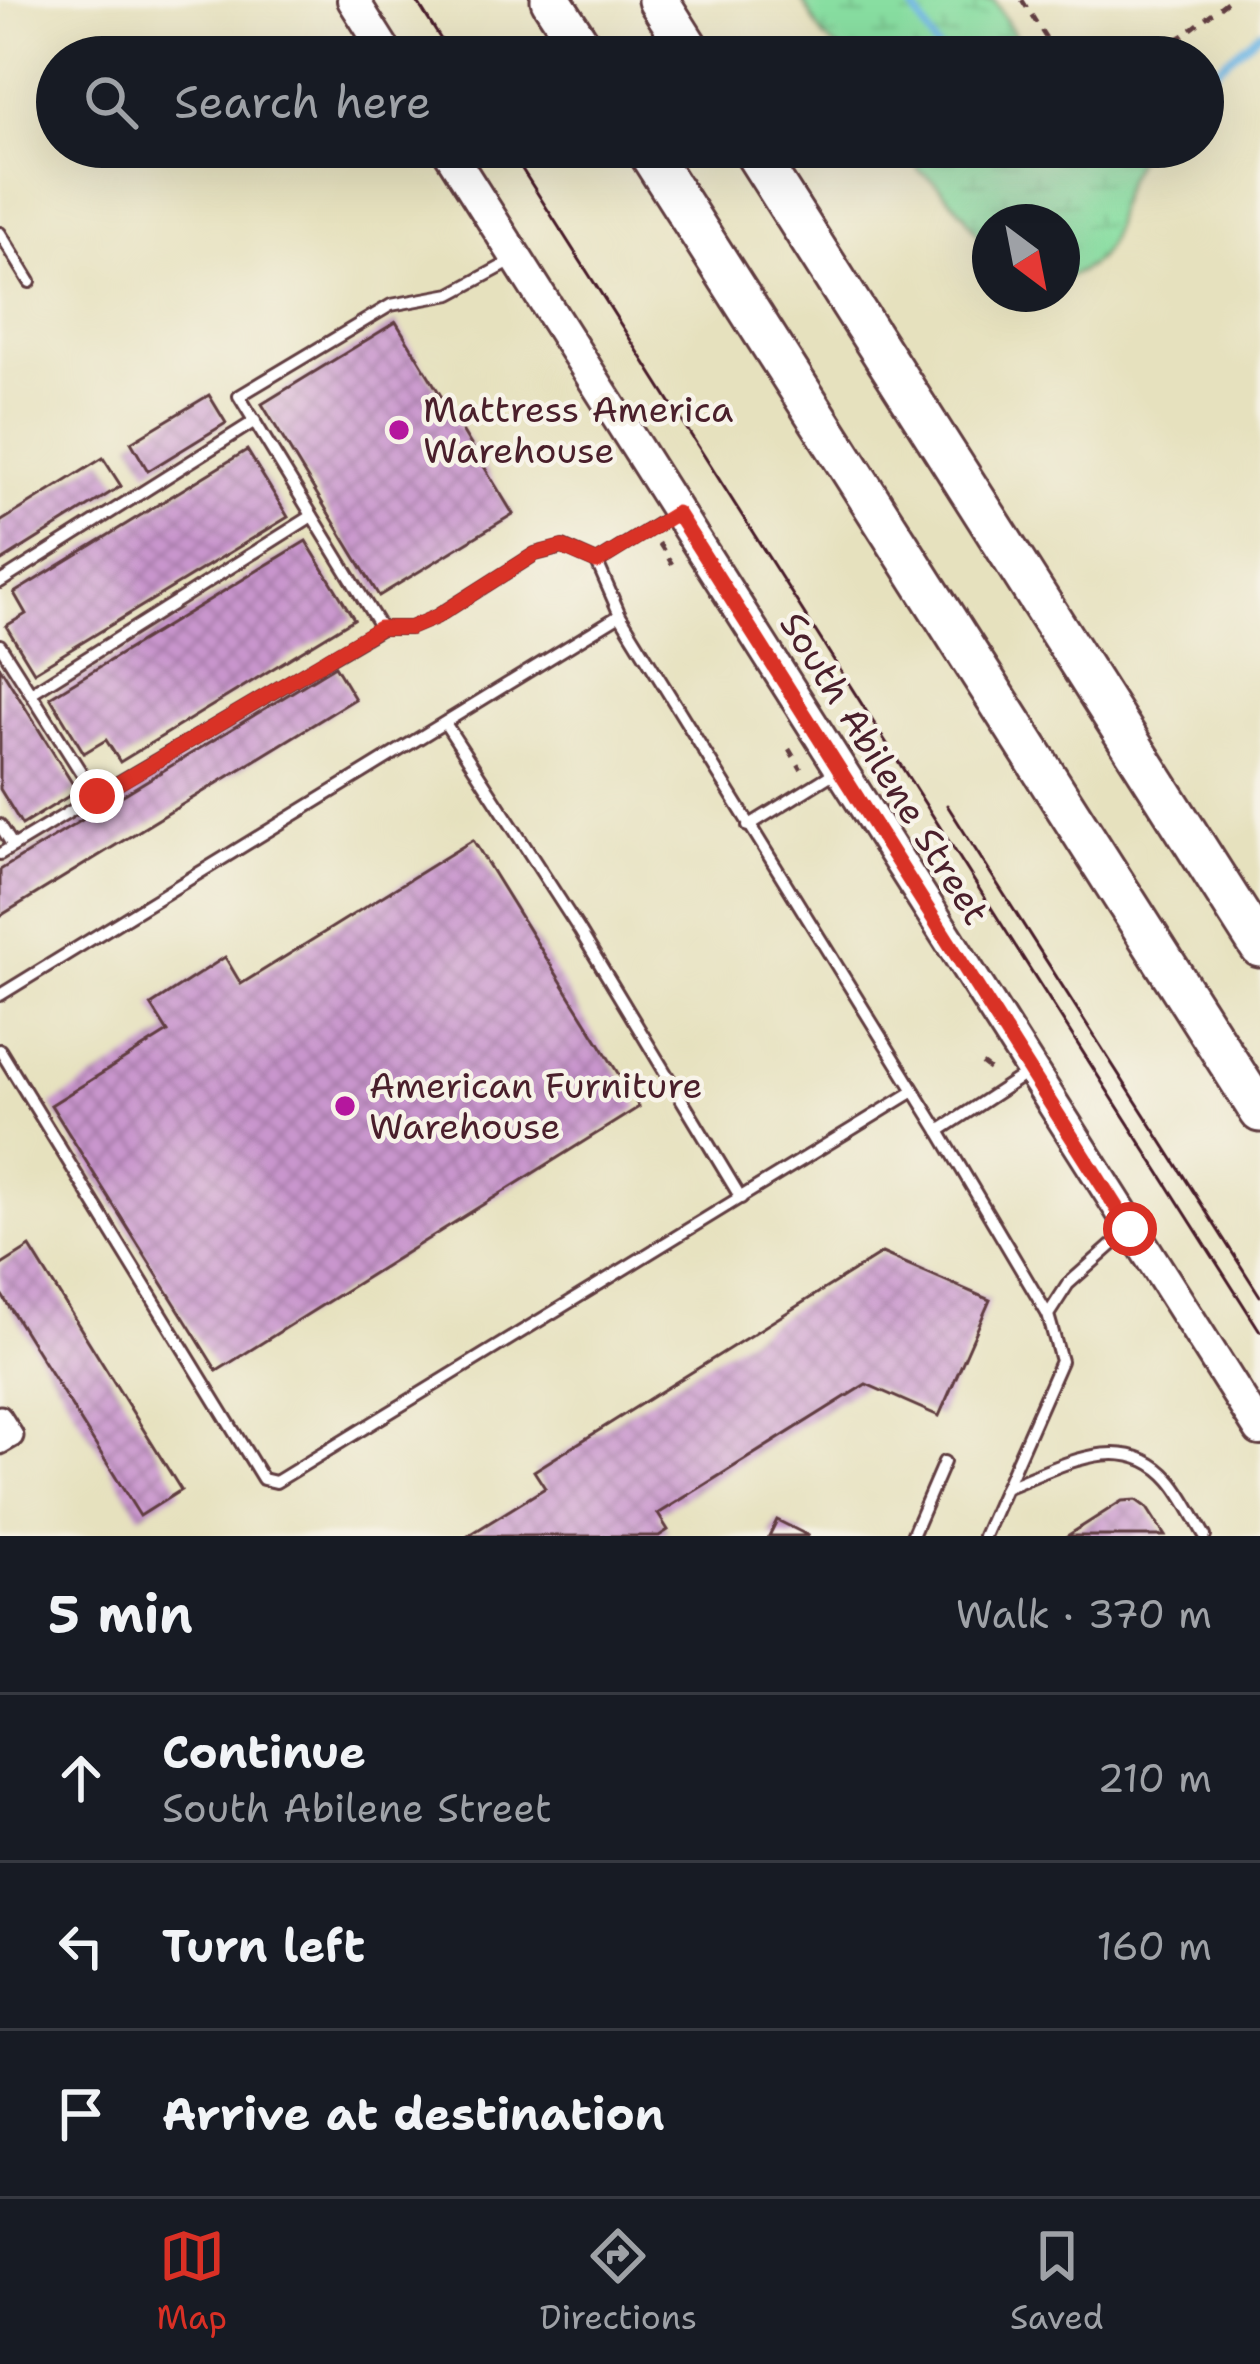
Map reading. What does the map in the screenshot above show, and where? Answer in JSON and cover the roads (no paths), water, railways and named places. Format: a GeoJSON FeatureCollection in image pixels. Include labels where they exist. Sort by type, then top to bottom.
{"type":"FeatureCollection","features":[{"type":"Feature","properties":{"kind":"highway"},"geometry":{"type":"LineString","coordinates":[[551,0],[574,36]]}},
{"type":"Feature","properties":{"kind":"highway"},"geometry":{"type":"LineString","coordinates":[[658,0],[681,36]]}},
{"type":"Feature","properties":{"kind":"highway"},"geometry":{"type":"LineString","coordinates":[[658,168],[1260,1112]]}},
{"type":"Feature","properties":{"kind":"highway"},"geometry":{"type":"LineString","coordinates":[[764,168],[1260,947]]}},
{"type":"Feature","properties":{"kind":"street"},"geometry":{"type":"LineString","coordinates":[[353,0],[376,36]]}},
{"type":"Feature","properties":{"kind":"street","name":"South Abilene Street"},"geometry":{"type":"LineString","coordinates":[[459,168],[1260,1430]]}},
{"type":"Feature","properties":{"kind":"street"},"geometry":{"type":"LineString","coordinates":[[0,1417],[12,1436],[0,1443]]}},
{"type":"Feature","properties":{"kind":"lane"},"geometry":{"type":"LineString","coordinates":[[0,233],[30,282]]}},
{"type":"Feature","properties":{"kind":"lane"},"geometry":{"type":"LineString","coordinates":[[380,628],[239,396],[391,305],[451,294],[517,258]]}},
{"type":"Feature","properties":{"kind":"lane"},"geometry":{"type":"LineString","coordinates":[[0,582],[255,421]]}},
{"type":"Feature","properties":{"kind":"lane"},"geometry":{"type":"LineString","coordinates":[[597,562],[677,513]]}},
{"type":"Feature","properties":{"kind":"lane"},"geometry":{"type":"LineString","coordinates":[[31,693],[312,516]]}},
{"type":"Feature","properties":{"kind":"lane"},"geometry":{"type":"LineString","coordinates":[[0,854],[380,628],[410,628],[436,617],[535,554],[562,547],[597,562],[620,615],[1048,1315],[1061,1361],[984,1536]]}},
{"type":"Feature","properties":{"kind":"lane"},"geometry":{"type":"LineString","coordinates":[[0,995],[620,615]]}},
{"type":"Feature","properties":{"kind":"lane"},"geometry":{"type":"LineString","coordinates":[[0,645],[97,796]]}},
{"type":"Feature","properties":{"kind":"lane"},"geometry":{"type":"LineString","coordinates":[[446,723],[741,1198]]}},
{"type":"Feature","properties":{"kind":"lane"},"geometry":{"type":"LineString","coordinates":[[748,826],[840,770]]}},
{"type":"Feature","properties":{"kind":"lane"},"geometry":{"type":"LineString","coordinates":[[0,825],[13,846]]}},
{"type":"Feature","properties":{"kind":"lane"},"geometry":{"type":"LineString","coordinates":[[0,1050],[262,1479],[276,1482],[914,1091]]}},
{"type":"Feature","properties":{"kind":"lane"},"geometry":{"type":"LineString","coordinates":[[939,1131],[1030,1071]]}},
{"type":"Feature","properties":{"kind":"lane"},"geometry":{"type":"LineString","coordinates":[[1048,1315],[1068,1285],[1130,1229]]}},
{"type":"Feature","properties":{"kind":"lane"},"geometry":{"type":"LineString","coordinates":[[1005,1488],[1108,1450],[1142,1457],[1170,1479],[1205,1536]]}},
{"type":"Feature","properties":{"kind":"lane"},"geometry":{"type":"LineString","coordinates":[[912,1536],[944,1462]]}},
{"type":"Feature","properties":{"kind":"waterway"},"geometry":{"type":"LineString","coordinates":[[909,0],[930,36]]}},
{"type":"Feature","properties":{"kind":"waterway"},"geometry":{"type":"LineString","coordinates":[[1224,62],[1260,32]]}},
{"type":"Feature","properties":{"kind":"tram line"},"geometry":{"type":"LineString","coordinates":[[416,0],[439,36]]}},
{"type":"Feature","properties":{"kind":"tram line"},"geometry":{"type":"LineString","coordinates":[[521,168],[1260,1331]]}},
{"type":"Feature","properties":{"kind":"tram line"},"geometry":{"type":"LineString","coordinates":[[947,805],[1260,1296]]}},
{"type":"Feature","properties":{"kind":"place","name":"Mattress America Warehouse"},"geometry":{"type":"Point","coordinates":[399,430]}},
{"type":"Feature","properties":{"kind":"place","name":"American Furniture Warehouse"},"geometry":{"type":"Point","coordinates":[345,1106]}}]}
